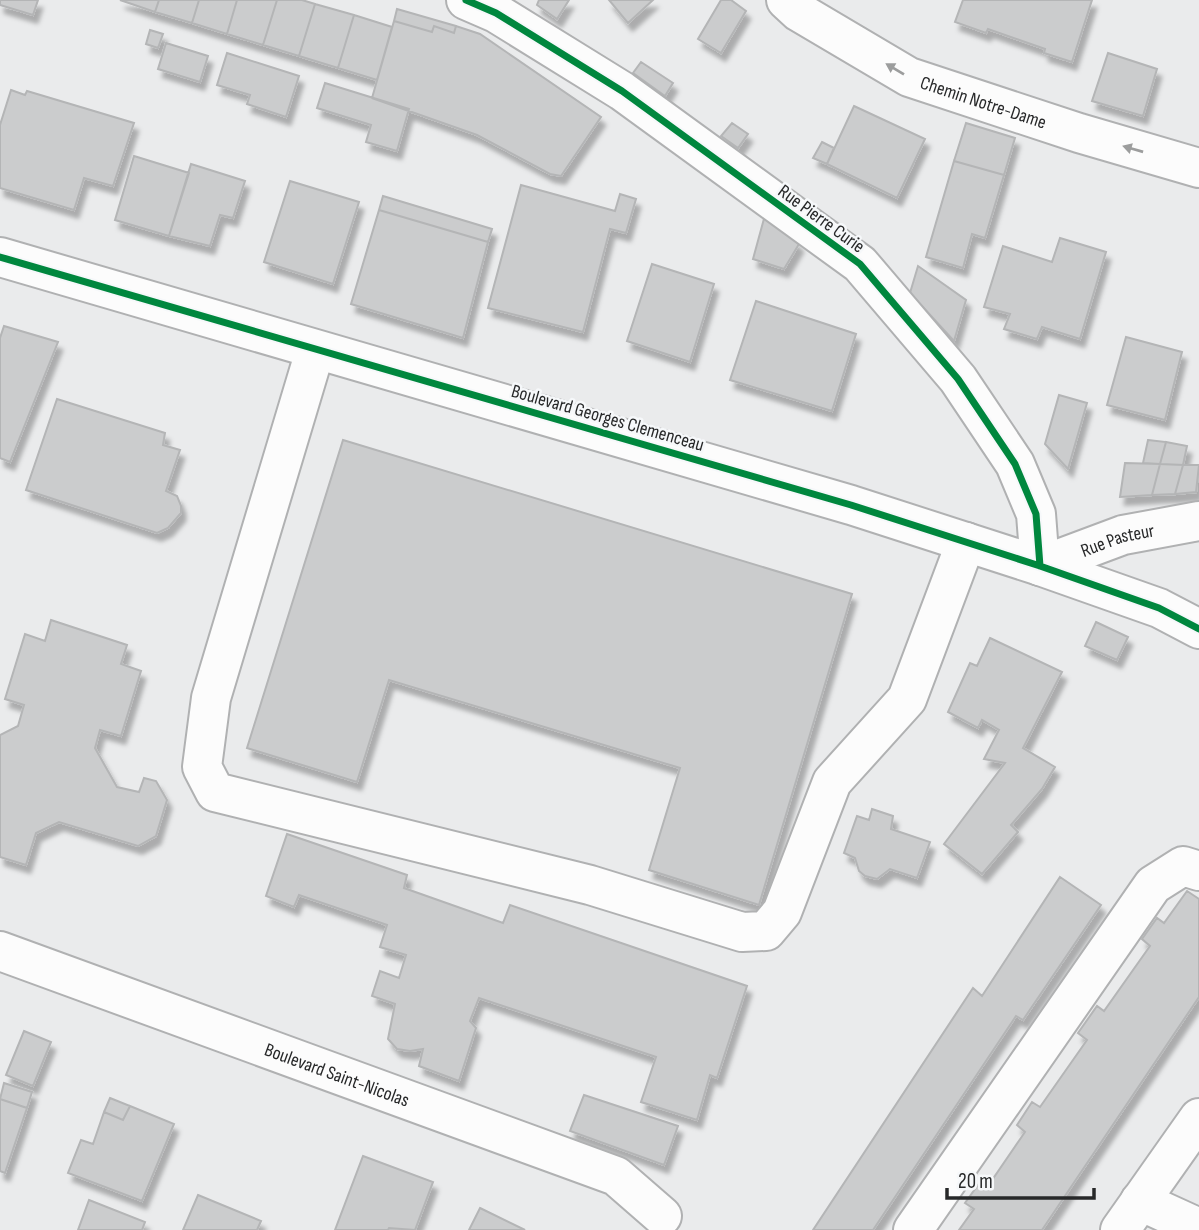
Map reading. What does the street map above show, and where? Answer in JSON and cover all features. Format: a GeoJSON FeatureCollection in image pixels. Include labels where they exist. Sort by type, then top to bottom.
{"type":"FeatureCollection","features":[{"type":"Feature","properties":{"kind":"street","name":"Rue Pierre Curie"},"geometry":{"type":"LineString","coordinates":[[466,0],[496,13],[622,91],[860,264],[958,379],[1015,464],[1036,514],[1040,566]]}},
{"type":"Feature","properties":{"kind":"street","name":"Chemin Notre-Dame"},"geometry":{"type":"LineString","coordinates":[[786,0],[799,12],[909,77],[1079,133],[1199,168]]}},
{"type":"Feature","properties":{"kind":"street","name":"Boulevard Georges Clemenceau"},"geometry":{"type":"LineString","coordinates":[[0,257],[315,351],[718,465],[1040,566],[1158,608],[1199,629]]}},
{"type":"Feature","properties":{"kind":"street"},"geometry":{"type":"LineString","coordinates":[[315,351],[211,698],[202,766],[215,792],[590,885],[742,932],[766,931],[782,912],[832,782],[907,699],[966,542]]}},
{"type":"Feature","properties":{"kind":"street","name":"Rue Pasteur"},"geometry":{"type":"LineString","coordinates":[[1040,566],[1123,535],[1199,521]]}},
{"type":"Feature","properties":{"kind":"street"},"geometry":{"type":"LineString","coordinates":[[913,1230],[1153,885],[1183,866],[1199,871]]}},
{"type":"Feature","properties":{"kind":"street","name":"Boulevard Saint-Nicolas"},"geometry":{"type":"LineString","coordinates":[[0,951],[616,1176],[662,1216]]}},
{"type":"Feature","properties":{"kind":"street"},"geometry":{"type":"LineString","coordinates":[[1199,1118],[1130,1215],[1199,1228]]}},
{"type":"Feature","properties":{"kind":"building"},"geometry":{"type":"Polygon","coordinates":[[[0,0],[38,0],[33,15],[0,5],[0,0]]]}},
{"type":"Feature","properties":{"kind":"building"},"geometry":{"type":"Polygon","coordinates":[[[120,0],[159,0],[155,12],[120,0]]]}},
{"type":"Feature","properties":{"kind":"building"},"geometry":{"type":"Polygon","coordinates":[[[159,0],[199,0],[192,23],[155,12],[159,0]]]}},
{"type":"Feature","properties":{"kind":"building"},"geometry":{"type":"Polygon","coordinates":[[[199,0],[237,0],[227,34],[192,23],[199,0]]]}},
{"type":"Feature","properties":{"kind":"building"},"geometry":{"type":"Polygon","coordinates":[[[237,0],[277,0],[263,45],[227,34],[237,0]]]}},
{"type":"Feature","properties":{"kind":"building"},"geometry":{"type":"Polygon","coordinates":[[[277,0],[302,0],[315,4],[299,56],[263,45],[277,0]]]}},
{"type":"Feature","properties":{"kind":"building"},"geometry":{"type":"Polygon","coordinates":[[[539,0],[569,0],[557,19],[537,5],[539,0]]]}},
{"type":"Feature","properties":{"kind":"building"},"geometry":{"type":"Polygon","coordinates":[[[609,0],[653,0],[628,23],[609,0]]]}},
{"type":"Feature","properties":{"kind":"building"},"geometry":{"type":"Polygon","coordinates":[[[721,0],[731,0],[746,11],[721,53],[698,39],[721,0]]]}},
{"type":"Feature","properties":{"kind":"building"},"geometry":{"type":"Polygon","coordinates":[[[963,0],[1092,0],[1072,62],[1044,53],[1045,49],[988,29],[986,33],[955,22],[963,0]]]}},
{"type":"Feature","properties":{"kind":"building"},"geometry":{"type":"Polygon","coordinates":[[[315,4],[354,15],[338,68],[299,56],[315,4]]]}},
{"type":"Feature","properties":{"kind":"building"},"geometry":{"type":"Polygon","coordinates":[[[397,9],[456,26],[454,33],[434,26],[432,32],[394,21],[397,9]]]}},
{"type":"Feature","properties":{"kind":"building"},"geometry":{"type":"Polygon","coordinates":[[[354,15],[392,27],[377,80],[338,68],[354,15]]]}},
{"type":"Feature","properties":{"kind":"building"},"geometry":{"type":"Polygon","coordinates":[[[394,21],[432,32],[434,26],[454,33],[456,26],[480,34],[601,117],[561,176],[550,174],[477,135],[372,98],[394,21]]]}},
{"type":"Feature","properties":{"kind":"building"},"geometry":{"type":"Polygon","coordinates":[[[150,30],[163,34],[158,48],[146,44],[150,30]]]}},
{"type":"Feature","properties":{"kind":"building"},"geometry":{"type":"Polygon","coordinates":[[[166,43],[208,56],[200,82],[158,69],[166,43]]]}},
{"type":"Feature","properties":{"kind":"building"},"geometry":{"type":"Polygon","coordinates":[[[227,53],[299,76],[286,117],[247,104],[250,95],[217,85],[227,53]]]}},
{"type":"Feature","properties":{"kind":"building"},"geometry":{"type":"Polygon","coordinates":[[[1108,53],[1157,69],[1143,116],[1092,101],[1108,53]]]}},
{"type":"Feature","properties":{"kind":"building"},"geometry":{"type":"Polygon","coordinates":[[[641,62],[673,83],[665,96],[633,73],[641,62]]]}},
{"type":"Feature","properties":{"kind":"building"},"geometry":{"type":"Polygon","coordinates":[[[325,83],[409,109],[397,151],[366,142],[371,125],[317,108],[325,83]]]}},
{"type":"Feature","properties":{"kind":"building"},"geometry":{"type":"Polygon","coordinates":[[[11,90],[25,95],[27,91],[134,123],[113,186],[84,178],[74,210],[0,188],[0,125],[11,90]]]}},
{"type":"Feature","properties":{"kind":"building"},"geometry":{"type":"Polygon","coordinates":[[[854,106],[925,139],[897,198],[827,164],[854,106]]]}},
{"type":"Feature","properties":{"kind":"building"},"geometry":{"type":"Polygon","coordinates":[[[732,123],[748,134],[738,148],[721,136],[732,123]]]}},
{"type":"Feature","properties":{"kind":"building"},"geometry":{"type":"Polygon","coordinates":[[[966,123],[1015,138],[1004,175],[954,161],[966,123]]]}},
{"type":"Feature","properties":{"kind":"building"},"geometry":{"type":"Polygon","coordinates":[[[822,142],[834,148],[827,164],[813,158],[822,142]]]}},
{"type":"Feature","properties":{"kind":"building"},"geometry":{"type":"Polygon","coordinates":[[[134,156],[189,173],[169,236],[115,220],[134,156]]]}},
{"type":"Feature","properties":{"kind":"building"},"geometry":{"type":"Polygon","coordinates":[[[954,161],[1004,175],[985,238],[972,234],[963,268],[926,257],[954,161]]]}},
{"type":"Feature","properties":{"kind":"building"},"geometry":{"type":"Polygon","coordinates":[[[191,164],[245,181],[233,218],[220,215],[210,246],[169,236],[191,164]]]}},
{"type":"Feature","properties":{"kind":"building"},"geometry":{"type":"Polygon","coordinates":[[[290,181],[359,202],[333,284],[264,262],[290,181]]]}},
{"type":"Feature","properties":{"kind":"building"},"geometry":{"type":"Polygon","coordinates":[[[521,185],[615,211],[620,194],[636,199],[626,233],[610,229],[583,332],[488,308],[521,185]]]}},
{"type":"Feature","properties":{"kind":"building"},"geometry":{"type":"Polygon","coordinates":[[[383,196],[492,229],[488,242],[379,210],[383,196]]]}},
{"type":"Feature","properties":{"kind":"building"},"geometry":{"type":"Polygon","coordinates":[[[379,210],[488,242],[463,338],[351,304],[379,210]]]}},
{"type":"Feature","properties":{"kind":"building"},"geometry":{"type":"Polygon","coordinates":[[[765,215],[799,244],[784,269],[753,259],[765,215]]]}},
{"type":"Feature","properties":{"kind":"building"},"geometry":{"type":"Polygon","coordinates":[[[1060,238],[1106,252],[1080,339],[1042,327],[1037,339],[1004,329],[1010,314],[984,307],[1003,246],[1052,262],[1060,238]]]}},
{"type":"Feature","properties":{"kind":"building"},"geometry":{"type":"Polygon","coordinates":[[[652,264],[714,284],[690,362],[627,341],[652,264]]]}},
{"type":"Feature","properties":{"kind":"building"},"geometry":{"type":"Polygon","coordinates":[[[918,266],[966,300],[954,341],[910,293],[918,266]]]}},
{"type":"Feature","properties":{"kind":"building"},"geometry":{"type":"Polygon","coordinates":[[[756,301],[856,334],[832,411],[730,380],[756,301]]]}},
{"type":"Feature","properties":{"kind":"building"},"geometry":{"type":"Polygon","coordinates":[[[4,326],[58,342],[10,462],[0,458],[0,338],[4,326]]]}},
{"type":"Feature","properties":{"kind":"building"},"geometry":{"type":"Polygon","coordinates":[[[1126,337],[1182,352],[1165,420],[1107,405],[1126,337]]]}},
{"type":"Feature","properties":{"kind":"building"},"geometry":{"type":"Polygon","coordinates":[[[1059,395],[1087,403],[1068,469],[1045,444],[1059,395]]]}},
{"type":"Feature","properties":{"kind":"building"},"geometry":{"type":"Polygon","coordinates":[[[57,399],[165,433],[163,445],[180,450],[166,491],[177,496],[181,513],[168,528],[157,533],[26,490],[57,399]]]}},
{"type":"Feature","properties":{"kind":"building"},"geometry":{"type":"Polygon","coordinates":[[[343,440],[852,594],[759,905],[649,870],[680,768],[389,680],[357,782],[247,748],[343,440]]]}},
{"type":"Feature","properties":{"kind":"building"},"geometry":{"type":"Polygon","coordinates":[[[1148,440],[1166,442],[1160,464],[1143,463],[1148,440]]]}},
{"type":"Feature","properties":{"kind":"building"},"geometry":{"type":"Polygon","coordinates":[[[1166,442],[1187,446],[1183,465],[1160,464],[1166,442]]]}},
{"type":"Feature","properties":{"kind":"building"},"geometry":{"type":"Polygon","coordinates":[[[1125,463],[1160,464],[1152,495],[1120,497],[1125,463]]]}},
{"type":"Feature","properties":{"kind":"building"},"geometry":{"type":"Polygon","coordinates":[[[1160,464],[1183,465],[1175,494],[1152,495],[1160,464]]]}},
{"type":"Feature","properties":{"kind":"building"},"geometry":{"type":"Polygon","coordinates":[[[1183,465],[1199,465],[1196,492],[1175,494],[1183,465]]]}},
{"type":"Feature","properties":{"kind":"building"},"geometry":{"type":"Polygon","coordinates":[[[51,620],[127,645],[121,664],[141,671],[121,736],[100,730],[95,748],[117,787],[139,792],[144,778],[156,781],[167,800],[156,836],[138,846],[59,822],[36,833],[26,865],[0,857],[0,735],[18,726],[24,705],[5,699],[25,634],[45,641],[51,620]]]}},
{"type":"Feature","properties":{"kind":"building"},"geometry":{"type":"Polygon","coordinates":[[[1096,622],[1128,637],[1117,660],[1085,646],[1096,622]]]}},
{"type":"Feature","properties":{"kind":"building"},"geometry":{"type":"Polygon","coordinates":[[[990,638],[1062,672],[1023,748],[1055,767],[1042,789],[1011,825],[1018,832],[982,874],[944,844],[1005,763],[984,759],[999,730],[982,720],[978,728],[948,712],[970,663],[977,666],[990,638]]]}},
{"type":"Feature","properties":{"kind":"building"},"geometry":{"type":"Polygon","coordinates":[[[872,809],[893,816],[891,829],[930,842],[917,878],[890,869],[877,879],[865,876],[859,871],[855,858],[844,853],[857,816],[869,820],[872,809]]]}},
{"type":"Feature","properties":{"kind":"building"},"geometry":{"type":"Polygon","coordinates":[[[287,834],[407,875],[404,888],[503,923],[510,905],[747,986],[717,1078],[710,1075],[697,1120],[641,1102],[656,1057],[479,998],[470,1021],[476,1028],[459,1081],[419,1066],[423,1049],[397,1049],[388,1039],[395,1004],[372,996],[380,971],[399,978],[406,955],[380,947],[387,925],[299,895],[294,907],[266,896],[287,834]]]}},
{"type":"Feature","properties":{"kind":"building"},"geometry":{"type":"Polygon","coordinates":[[[1060,877],[1101,905],[1023,1020],[1016,1016],[873,1230],[813,1230],[973,988],[982,996],[1060,877]]]}},
{"type":"Feature","properties":{"kind":"building"},"geometry":{"type":"Polygon","coordinates":[[[1187,891],[1199,899],[1199,997],[1042,1230],[959,1230],[974,1209],[965,1203],[983,1178],[990,1183],[1025,1132],[1017,1125],[1032,1102],[1040,1107],[1087,1040],[1078,1033],[1097,1006],[1104,1011],[1150,946],[1142,939],[1157,918],[1164,923],[1187,891]]]}},
{"type":"Feature","properties":{"kind":"building"},"geometry":{"type":"Polygon","coordinates":[[[24,1031],[51,1042],[33,1086],[6,1075],[24,1031]]]}},
{"type":"Feature","properties":{"kind":"building"},"geometry":{"type":"Polygon","coordinates":[[[4,1083],[32,1092],[27,1108],[0,1099],[4,1083]]]}},
{"type":"Feature","properties":{"kind":"building"},"geometry":{"type":"Polygon","coordinates":[[[584,1095],[678,1126],[664,1165],[570,1131],[584,1095]]]}},
{"type":"Feature","properties":{"kind":"building"},"geometry":{"type":"Polygon","coordinates":[[[110,1098],[130,1106],[123,1120],[104,1112],[110,1098]]]}},
{"type":"Feature","properties":{"kind":"building"},"geometry":{"type":"Polygon","coordinates":[[[0,1099],[27,1108],[5,1173],[0,1171],[0,1099]]]}},
{"type":"Feature","properties":{"kind":"building"},"geometry":{"type":"Polygon","coordinates":[[[130,1106],[174,1124],[142,1201],[68,1173],[81,1140],[93,1144],[104,1112],[123,1120],[130,1106]]]}},
{"type":"Feature","properties":{"kind":"building"},"geometry":{"type":"Polygon","coordinates":[[[363,1156],[433,1182],[415,1230],[335,1230],[363,1156]]]}},
{"type":"Feature","properties":{"kind":"building"},"geometry":{"type":"Polygon","coordinates":[[[198,1195],[261,1221],[257,1230],[183,1230],[198,1195]]]}},
{"type":"Feature","properties":{"kind":"building"},"geometry":{"type":"Polygon","coordinates":[[[89,1200],[145,1222],[142,1230],[78,1230],[89,1200]]]}},
{"type":"Feature","properties":{"kind":"building"},"geometry":{"type":"Polygon","coordinates":[[[480,1208],[525,1230],[469,1230],[480,1208]]]}},
{"type":"Feature","properties":{"kind":"cycle path"},"geometry":{"type":"LineString","coordinates":[[466,0],[496,13],[622,91],[860,264],[958,379],[1015,464],[1036,514],[1040,566]]}},
{"type":"Feature","properties":{"kind":"cycle path"},"geometry":{"type":"LineString","coordinates":[[0,257],[851,505],[1159,608],[1199,629]]}}]}
